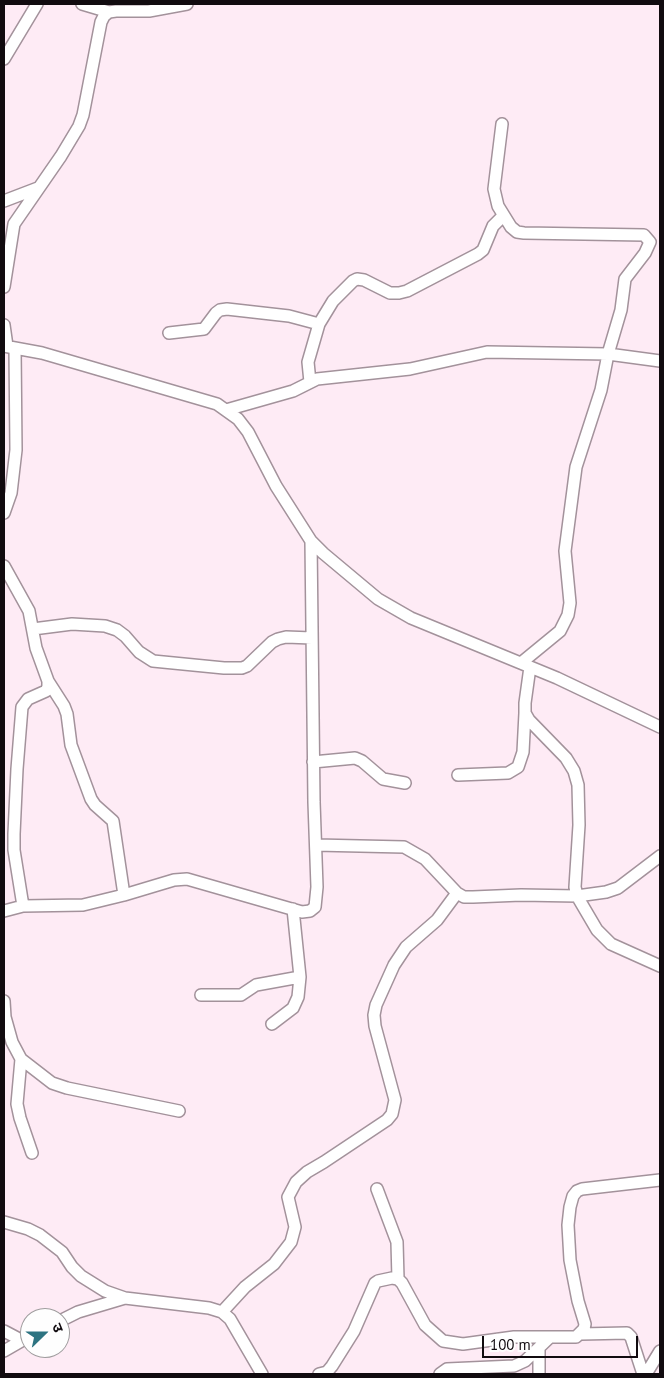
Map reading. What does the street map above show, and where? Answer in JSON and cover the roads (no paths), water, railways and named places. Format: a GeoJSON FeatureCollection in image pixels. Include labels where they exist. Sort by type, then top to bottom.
{"type":"FeatureCollection","features":[{"type":"Feature","properties":{"kind":"street"},"geometry":{"type":"LineString","coordinates":[[4,59],[37,4]]}},
{"type":"Feature","properties":{"kind":"street"},"geometry":{"type":"LineString","coordinates":[[82,4],[109,12]]}},
{"type":"Feature","properties":{"kind":"street"},"geometry":{"type":"LineString","coordinates":[[4,287],[14,224],[18,215],[40,187],[79,126],[83,115],[101,22],[104,16],[116,10],[149,11],[187,4]]}},
{"type":"Feature","properties":{"kind":"street"},"geometry":{"type":"LineString","coordinates":[[458,775],[508,773],[518,767],[523,752],[526,665],[560,630],[568,615],[570,603],[566,551],[576,468],[597,403],[608,354],[621,310],[625,279],[650,242],[644,235],[638,234],[517,232],[503,216],[495,198],[494,189],[502,124]]}},
{"type":"Feature","properties":{"kind":"street"},"geometry":{"type":"LineString","coordinates":[[4,202],[40,187]]}},
{"type":"Feature","properties":{"kind":"street"},"geometry":{"type":"LineString","coordinates":[[310,382],[308,362],[318,324],[333,301],[353,281],[357,279],[364,280],[390,293],[399,293],[478,254],[483,250],[493,226],[503,216]]}},
{"type":"Feature","properties":{"kind":"street"},"geometry":{"type":"LineString","coordinates":[[170,333],[204,329],[216,313],[227,309],[289,316],[318,324]]}},
{"type":"Feature","properties":{"kind":"street"},"geometry":{"type":"LineString","coordinates":[[4,325],[9,347],[16,450],[11,493],[4,513]]}},
{"type":"Feature","properties":{"kind":"street"},"geometry":{"type":"LineString","coordinates":[[9,347],[42,353],[217,404],[238,420],[248,432],[276,486],[311,540],[323,553],[378,599],[404,614],[558,678],[660,727]]}},
{"type":"Feature","properties":{"kind":"street"},"geometry":{"type":"LineString","coordinates":[[226,410],[293,391],[317,380],[410,369],[487,352],[608,354],[660,361]]}},
{"type":"Feature","properties":{"kind":"street"},"geometry":{"type":"LineString","coordinates":[[4,912],[23,906],[83,905],[174,880],[187,879],[302,912],[310,911],[315,907],[317,887],[313,762],[311,540]]}},
{"type":"Feature","properties":{"kind":"street"},"geometry":{"type":"LineString","coordinates":[[4,566],[30,611],[38,656],[48,681],[67,714],[71,745],[91,799],[113,821],[124,895]]}},
{"type":"Feature","properties":{"kind":"street"},"geometry":{"type":"LineString","coordinates":[[33,629],[72,624],[105,626],[117,630],[139,652],[153,661],[224,668],[242,668],[246,666],[272,642],[278,639],[312,638]]}},
{"type":"Feature","properties":{"kind":"street"},"geometry":{"type":"LineString","coordinates":[[23,906],[14,850],[16,769],[22,707],[28,699],[46,691],[48,681]]}},
{"type":"Feature","properties":{"kind":"street"},"geometry":{"type":"LineString","coordinates":[[525,713],[529,720],[566,758],[574,772],[578,785],[579,825],[575,887],[577,896],[598,930],[611,944],[660,966]]}},
{"type":"Feature","properties":{"kind":"street"},"geometry":{"type":"LineString","coordinates":[[313,762],[355,758],[362,761],[383,778],[405,783]]}},
{"type":"Feature","properties":{"kind":"street"},"geometry":{"type":"LineString","coordinates":[[316,845],[404,847],[425,859],[457,893],[473,897],[521,895],[577,896],[606,892],[618,888],[660,856]]}},
{"type":"Feature","properties":{"kind":"street"},"geometry":{"type":"LineString","coordinates":[[222,1312],[245,1287],[274,1264],[291,1242],[295,1227],[288,1196],[296,1182],[307,1172],[387,1120],[392,1114],[395,1100],[376,1026],[374,1015],[376,1005],[394,965],[406,947],[437,920],[457,893]]}},
{"type":"Feature","properties":{"kind":"street"},"geometry":{"type":"LineString","coordinates":[[272,1024],[293,1008],[296,1003],[300,977],[293,909]]}},
{"type":"Feature","properties":{"kind":"street"},"geometry":{"type":"LineString","coordinates":[[201,995],[241,996],[256,985],[300,977]]}},
{"type":"Feature","properties":{"kind":"street"},"geometry":{"type":"LineString","coordinates":[[4,1001],[5,1017],[12,1042],[20,1059],[52,1083],[67,1088],[179,1111]]}},
{"type":"Feature","properties":{"kind":"street"},"geometry":{"type":"LineString","coordinates":[[20,1059],[17,1104],[32,1153]]}},
{"type":"Feature","properties":{"kind":"street"},"geometry":{"type":"LineString","coordinates":[[377,1189],[397,1242],[398,1279],[408,1292],[418,1316],[443,1341],[463,1344],[514,1337],[570,1338],[580,1334],[584,1329],[584,1320],[578,1301],[570,1260],[568,1225],[573,1196],[582,1189],[660,1180]]}},
{"type":"Feature","properties":{"kind":"street"},"geometry":{"type":"LineString","coordinates":[[4,1222],[28,1229],[40,1235],[62,1252],[81,1276],[105,1292],[125,1298],[209,1308],[222,1312],[230,1319],[262,1374]]}},
{"type":"Feature","properties":{"kind":"street"},"geometry":{"type":"LineString","coordinates":[[320,1374],[327,1372],[332,1366],[354,1331],[375,1284],[378,1281],[392,1278],[398,1279]]}},
{"type":"Feature","properties":{"kind":"street"},"geometry":{"type":"LineString","coordinates":[[70,1316],[125,1298]]}},
{"type":"Feature","properties":{"kind":"street"},"geometry":{"type":"LineString","coordinates":[[4,1330],[20,1336]]}},
{"type":"Feature","properties":{"kind":"street"},"geometry":{"type":"LineString","coordinates":[[580,1334],[627,1333],[630,1336],[644,1374]]}},
{"type":"Feature","properties":{"kind":"street"},"geometry":{"type":"LineString","coordinates":[[440,1374],[447,1369],[514,1366],[525,1361],[549,1338]]}},
{"type":"Feature","properties":{"kind":"street"},"geometry":{"type":"LineString","coordinates":[[4,1351],[20,1341]]}},
{"type":"Feature","properties":{"kind":"street"},"geometry":{"type":"LineString","coordinates":[[539,1348],[539,1374]]}},
{"type":"Feature","properties":{"kind":"street"},"geometry":{"type":"LineString","coordinates":[[644,1374],[660,1351]]}}]}
